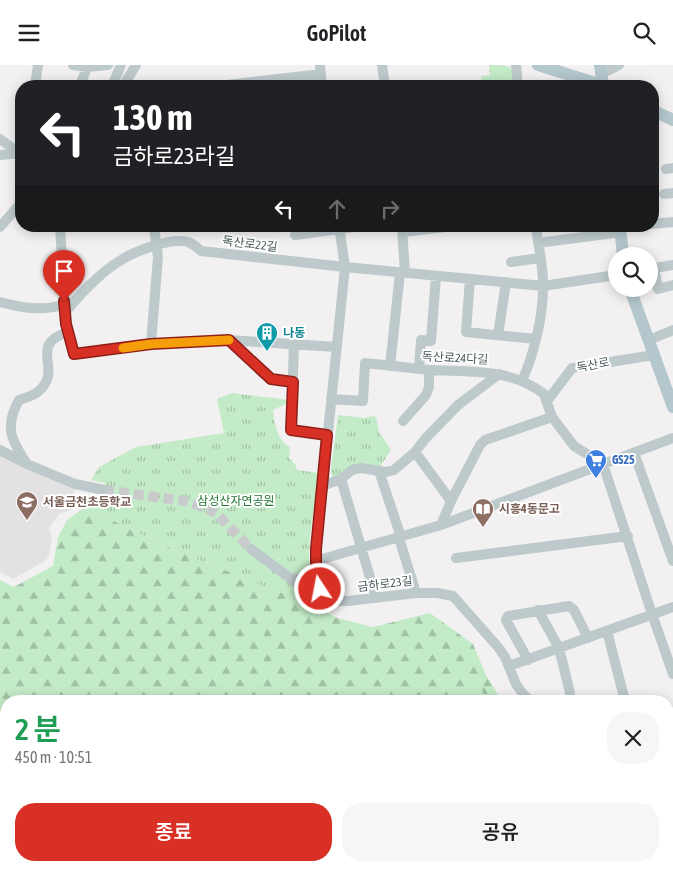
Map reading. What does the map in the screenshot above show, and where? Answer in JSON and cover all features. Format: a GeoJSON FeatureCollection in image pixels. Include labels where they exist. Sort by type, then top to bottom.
{"type":"FeatureCollection","features":[{"type":"Feature","properties":{"kind":"main road"},"geometry":{"type":"LineString","coordinates":[[538,65],[602,79]]}},
{"type":"Feature","properties":{"kind":"main road"},"geometry":{"type":"LineString","coordinates":[[659,113],[673,120]]}},
{"type":"Feature","properties":{"kind":"main road"},"geometry":{"type":"LineString","coordinates":[[622,232],[623,247]]}},
{"type":"Feature","properties":{"kind":"main road"},"geometry":{"type":"LineString","coordinates":[[633,297],[673,407]]}},
{"type":"Feature","properties":{"kind":"street"},"geometry":{"type":"LineString","coordinates":[[36,80],[38,65]]}},
{"type":"Feature","properties":{"kind":"street"},"geometry":{"type":"LineString","coordinates":[[73,65],[87,67],[108,65]]}},
{"type":"Feature","properties":{"kind":"street"},"geometry":{"type":"LineString","coordinates":[[115,80],[121,65]]}},
{"type":"Feature","properties":{"kind":"street"},"geometry":{"type":"LineString","coordinates":[[127,80],[136,65]]}},
{"type":"Feature","properties":{"kind":"street"},"geometry":{"type":"LineString","coordinates":[[382,65],[384,80]]}},
{"type":"Feature","properties":{"kind":"street"},"geometry":{"type":"LineString","coordinates":[[516,65],[517,80]]}},
{"type":"Feature","properties":{"kind":"street"},"geometry":{"type":"LineString","coordinates":[[602,79],[619,65]]}},
{"type":"Feature","properties":{"kind":"street"},"geometry":{"type":"LineString","coordinates":[[82,80],[87,67]]}},
{"type":"Feature","properties":{"kind":"street"},"geometry":{"type":"LineString","coordinates":[[256,80],[320,70]]}},
{"type":"Feature","properties":{"kind":"street"},"geometry":{"type":"LineString","coordinates":[[0,139],[15,150]]}},
{"type":"Feature","properties":{"kind":"street"},"geometry":{"type":"LineString","coordinates":[[0,155],[15,154]]}},
{"type":"Feature","properties":{"kind":"street"},"geometry":{"type":"LineString","coordinates":[[0,227],[15,210]]}},
{"type":"Feature","properties":{"kind":"street"},"geometry":{"type":"LineString","coordinates":[[659,223],[673,222]]}},
{"type":"Feature","properties":{"kind":"street"},"geometry":{"type":"LineString","coordinates":[[60,232],[65,309],[68,332],[74,354],[151,344],[229,340],[336,347]]}},
{"type":"Feature","properties":{"kind":"street"},"geometry":{"type":"LineString","coordinates":[[151,344],[158,257],[155,232]]}},
{"type":"Feature","properties":{"kind":"street"},"geometry":{"type":"LineString","coordinates":[[294,235],[314,232]]}},
{"type":"Feature","properties":{"kind":"street"},"geometry":{"type":"LineString","coordinates":[[322,596],[316,564],[322,485],[345,267],[341,232]]}},
{"type":"Feature","properties":{"kind":"street"},"geometry":{"type":"LineString","coordinates":[[390,365],[402,273],[402,232]]}},
{"type":"Feature","properties":{"kind":"street"},"geometry":{"type":"LineString","coordinates":[[522,381],[532,359],[544,286],[537,232]]}},
{"type":"Feature","properties":{"kind":"street"},"geometry":{"type":"LineString","coordinates":[[538,243],[600,232]]}},
{"type":"Feature","properties":{"kind":"street","name":"독산로22길"},"geometry":{"type":"LineString","coordinates":[[65,309],[116,263],[133,254],[170,242],[182,241],[201,251],[544,286],[608,276]]}},
{"type":"Feature","properties":{"kind":"street"},"geometry":{"type":"LineString","coordinates":[[511,262],[540,258]]}},
{"type":"Feature","properties":{"kind":"street"},"geometry":{"type":"LineString","coordinates":[[658,268],[673,265]]}},
{"type":"Feature","properties":{"kind":"street"},"geometry":{"type":"LineString","coordinates":[[403,421],[426,395],[429,387],[424,369],[421,340],[431,341],[436,276]]}},
{"type":"Feature","properties":{"kind":"street"},"geometry":{"type":"LineString","coordinates":[[470,279],[466,332],[536,339]]}},
{"type":"Feature","properties":{"kind":"street"},"geometry":{"type":"LineString","coordinates":[[498,335],[506,282]]}},
{"type":"Feature","properties":{"kind":"street"},"geometry":{"type":"LineString","coordinates":[[658,289],[673,285]]}},
{"type":"Feature","properties":{"kind":"street"},"geometry":{"type":"LineString","coordinates":[[0,302],[27,309],[65,309]]}},
{"type":"Feature","properties":{"kind":"street"},"geometry":{"type":"LineString","coordinates":[[649,340],[673,330]]}},
{"type":"Feature","properties":{"kind":"street"},"geometry":{"type":"LineString","coordinates":[[27,464],[18,451],[10,431],[13,414],[19,401],[39,391],[44,386],[47,381],[49,366],[46,352],[48,344],[53,339],[68,332]]}},
{"type":"Feature","properties":{"kind":"street"},"geometry":{"type":"LineString","coordinates":[[229,340],[271,379],[293,382]]}},
{"type":"Feature","properties":{"kind":"street"},"geometry":{"type":"LineString","coordinates":[[294,344],[291,430],[327,435]]}},
{"type":"Feature","properties":{"kind":"street","name":"독산로"},"geometry":{"type":"LineString","coordinates":[[546,401],[572,368],[654,355]]}},
{"type":"Feature","properties":{"kind":"street","name":"독산로24다길"},"geometry":{"type":"LineString","coordinates":[[331,399],[363,401],[365,363],[424,369],[488,371],[522,381],[544,394],[552,417],[574,446],[603,464]]}},
{"type":"Feature","properties":{"kind":"street"},"geometry":{"type":"LineString","coordinates":[[322,485],[341,479],[352,470],[361,468],[386,472],[394,469],[415,452],[458,405],[499,374]]}},
{"type":"Feature","properties":{"kind":"street"},"geometry":{"type":"LineString","coordinates":[[441,525],[450,501],[480,445],[485,440],[552,417]]}},
{"type":"Feature","properties":{"kind":"street"},"geometry":{"type":"LineString","coordinates":[[290,578],[306,577],[316,564],[441,525],[673,438]]}},
{"type":"Feature","properties":{"kind":"street"},"geometry":{"type":"LineString","coordinates":[[0,450],[27,464],[75,484],[104,490]]}},
{"type":"Feature","properties":{"kind":"street"},"geometry":{"type":"LineString","coordinates":[[415,452],[450,501]]}},
{"type":"Feature","properties":{"kind":"street"},"geometry":{"type":"LineString","coordinates":[[634,453],[673,561]]}},
{"type":"Feature","properties":{"kind":"street"},"geometry":{"type":"LineString","coordinates":[[603,464],[673,674]]}},
{"type":"Feature","properties":{"kind":"street"},"geometry":{"type":"LineString","coordinates":[[379,471],[416,593]]}},
{"type":"Feature","properties":{"kind":"street"},"geometry":{"type":"LineString","coordinates":[[341,479],[376,598]]}},
{"type":"Feature","properties":{"kind":"street"},"geometry":{"type":"LineString","coordinates":[[456,558],[628,536]]}},
{"type":"Feature","properties":{"kind":"street","name":"금하로23길"},"geometry":{"type":"LineString","coordinates":[[251,549],[309,592],[334,601],[416,593],[447,595],[457,600],[498,647],[520,689],[526,695]]}},
{"type":"Feature","properties":{"kind":"street"},"geometry":{"type":"LineString","coordinates":[[528,660],[506,620],[508,616],[569,606],[574,610],[588,638]]}},
{"type":"Feature","properties":{"kind":"street"},"geometry":{"type":"LineString","coordinates":[[509,667],[673,607]]}},
{"type":"Feature","properties":{"kind":"street"},"geometry":{"type":"LineString","coordinates":[[538,610],[559,648],[570,693]]}},
{"type":"Feature","properties":{"kind":"street"},"geometry":{"type":"LineString","coordinates":[[607,631],[623,695]]}},
{"type":"Feature","properties":{"kind":"shaded area","name":"서울금천초등학교"},"geometry":{"type":"Polygon","coordinates":[[[0,450],[75,484],[74,506],[71,510],[59,514],[49,528],[52,538],[49,556],[45,561],[13,579],[0,572],[0,450]]]}},
{"type":"Feature","properties":{"kind":"green space"},"geometry":{"type":"Polygon","coordinates":[[[489,65],[502,65],[512,70],[515,80],[481,80],[481,76],[490,75],[489,65]]]}},
{"type":"Feature","properties":{"kind":"green space","name":"삼성산자연공원"},"geometry":{"type":"Polygon","coordinates":[[[232,393],[288,400],[288,403],[273,410],[277,431],[282,441],[290,447],[289,458],[295,464],[297,470],[319,473],[310,536],[309,560],[312,577],[317,587],[320,609],[169,548],[85,507],[82,497],[102,499],[105,483],[91,480],[99,467],[136,447],[224,433],[217,399],[232,393]]]}},
{"type":"Feature","properties":{"kind":"green space"},"geometry":{"type":"Polygon","coordinates":[[[338,415],[365,418],[376,417],[379,432],[391,450],[377,471],[367,469],[336,478],[332,476],[331,469],[338,415]]]}},
{"type":"Feature","properties":{"kind":"green space"},"geometry":{"type":"Polygon","coordinates":[[[85,507],[169,548],[319,608],[337,618],[373,627],[430,613],[473,644],[486,675],[498,695],[0,695],[0,580],[14,587],[53,566],[58,537],[67,520],[85,507]]]}},
{"type":"Feature","properties":{"kind":"green space"},"geometry":{"type":"Polygon","coordinates":[[[481,683],[489,695],[471,695],[481,683]]]}},
{"type":"Feature","properties":{"kind":"tunnel"},"geometry":{"type":"LineString","coordinates":[[104,490],[185,501],[209,509],[218,515],[251,549]]}},
{"type":"Feature","properties":{"kind":"slow traffic"},"geometry":{"type":"LineString","coordinates":[[123,348],[151,344],[229,340]]}},
{"type":"Feature","properties":{"kind":"place","name":"나동"},"geometry":{"type":"Point","coordinates":[267,352]}},
{"type":"Feature","properties":{"kind":"place","name":"GS25"},"geometry":{"type":"Point","coordinates":[596,479]}},
{"type":"Feature","properties":{"kind":"place","name":"서울금천초등학교"},"geometry":{"type":"Point","coordinates":[27,521]}},
{"type":"Feature","properties":{"kind":"place","name":"시흥4동문고"},"geometry":{"type":"Point","coordinates":[483,528]}},
{"type":"Feature","properties":{"kind":"route"},"geometry":{"type":"LineString","coordinates":[[64,301],[66,324],[70,345],[74,354],[151,344],[229,340],[271,379],[293,382],[291,430],[327,435],[315,561],[320,589]]}}]}
